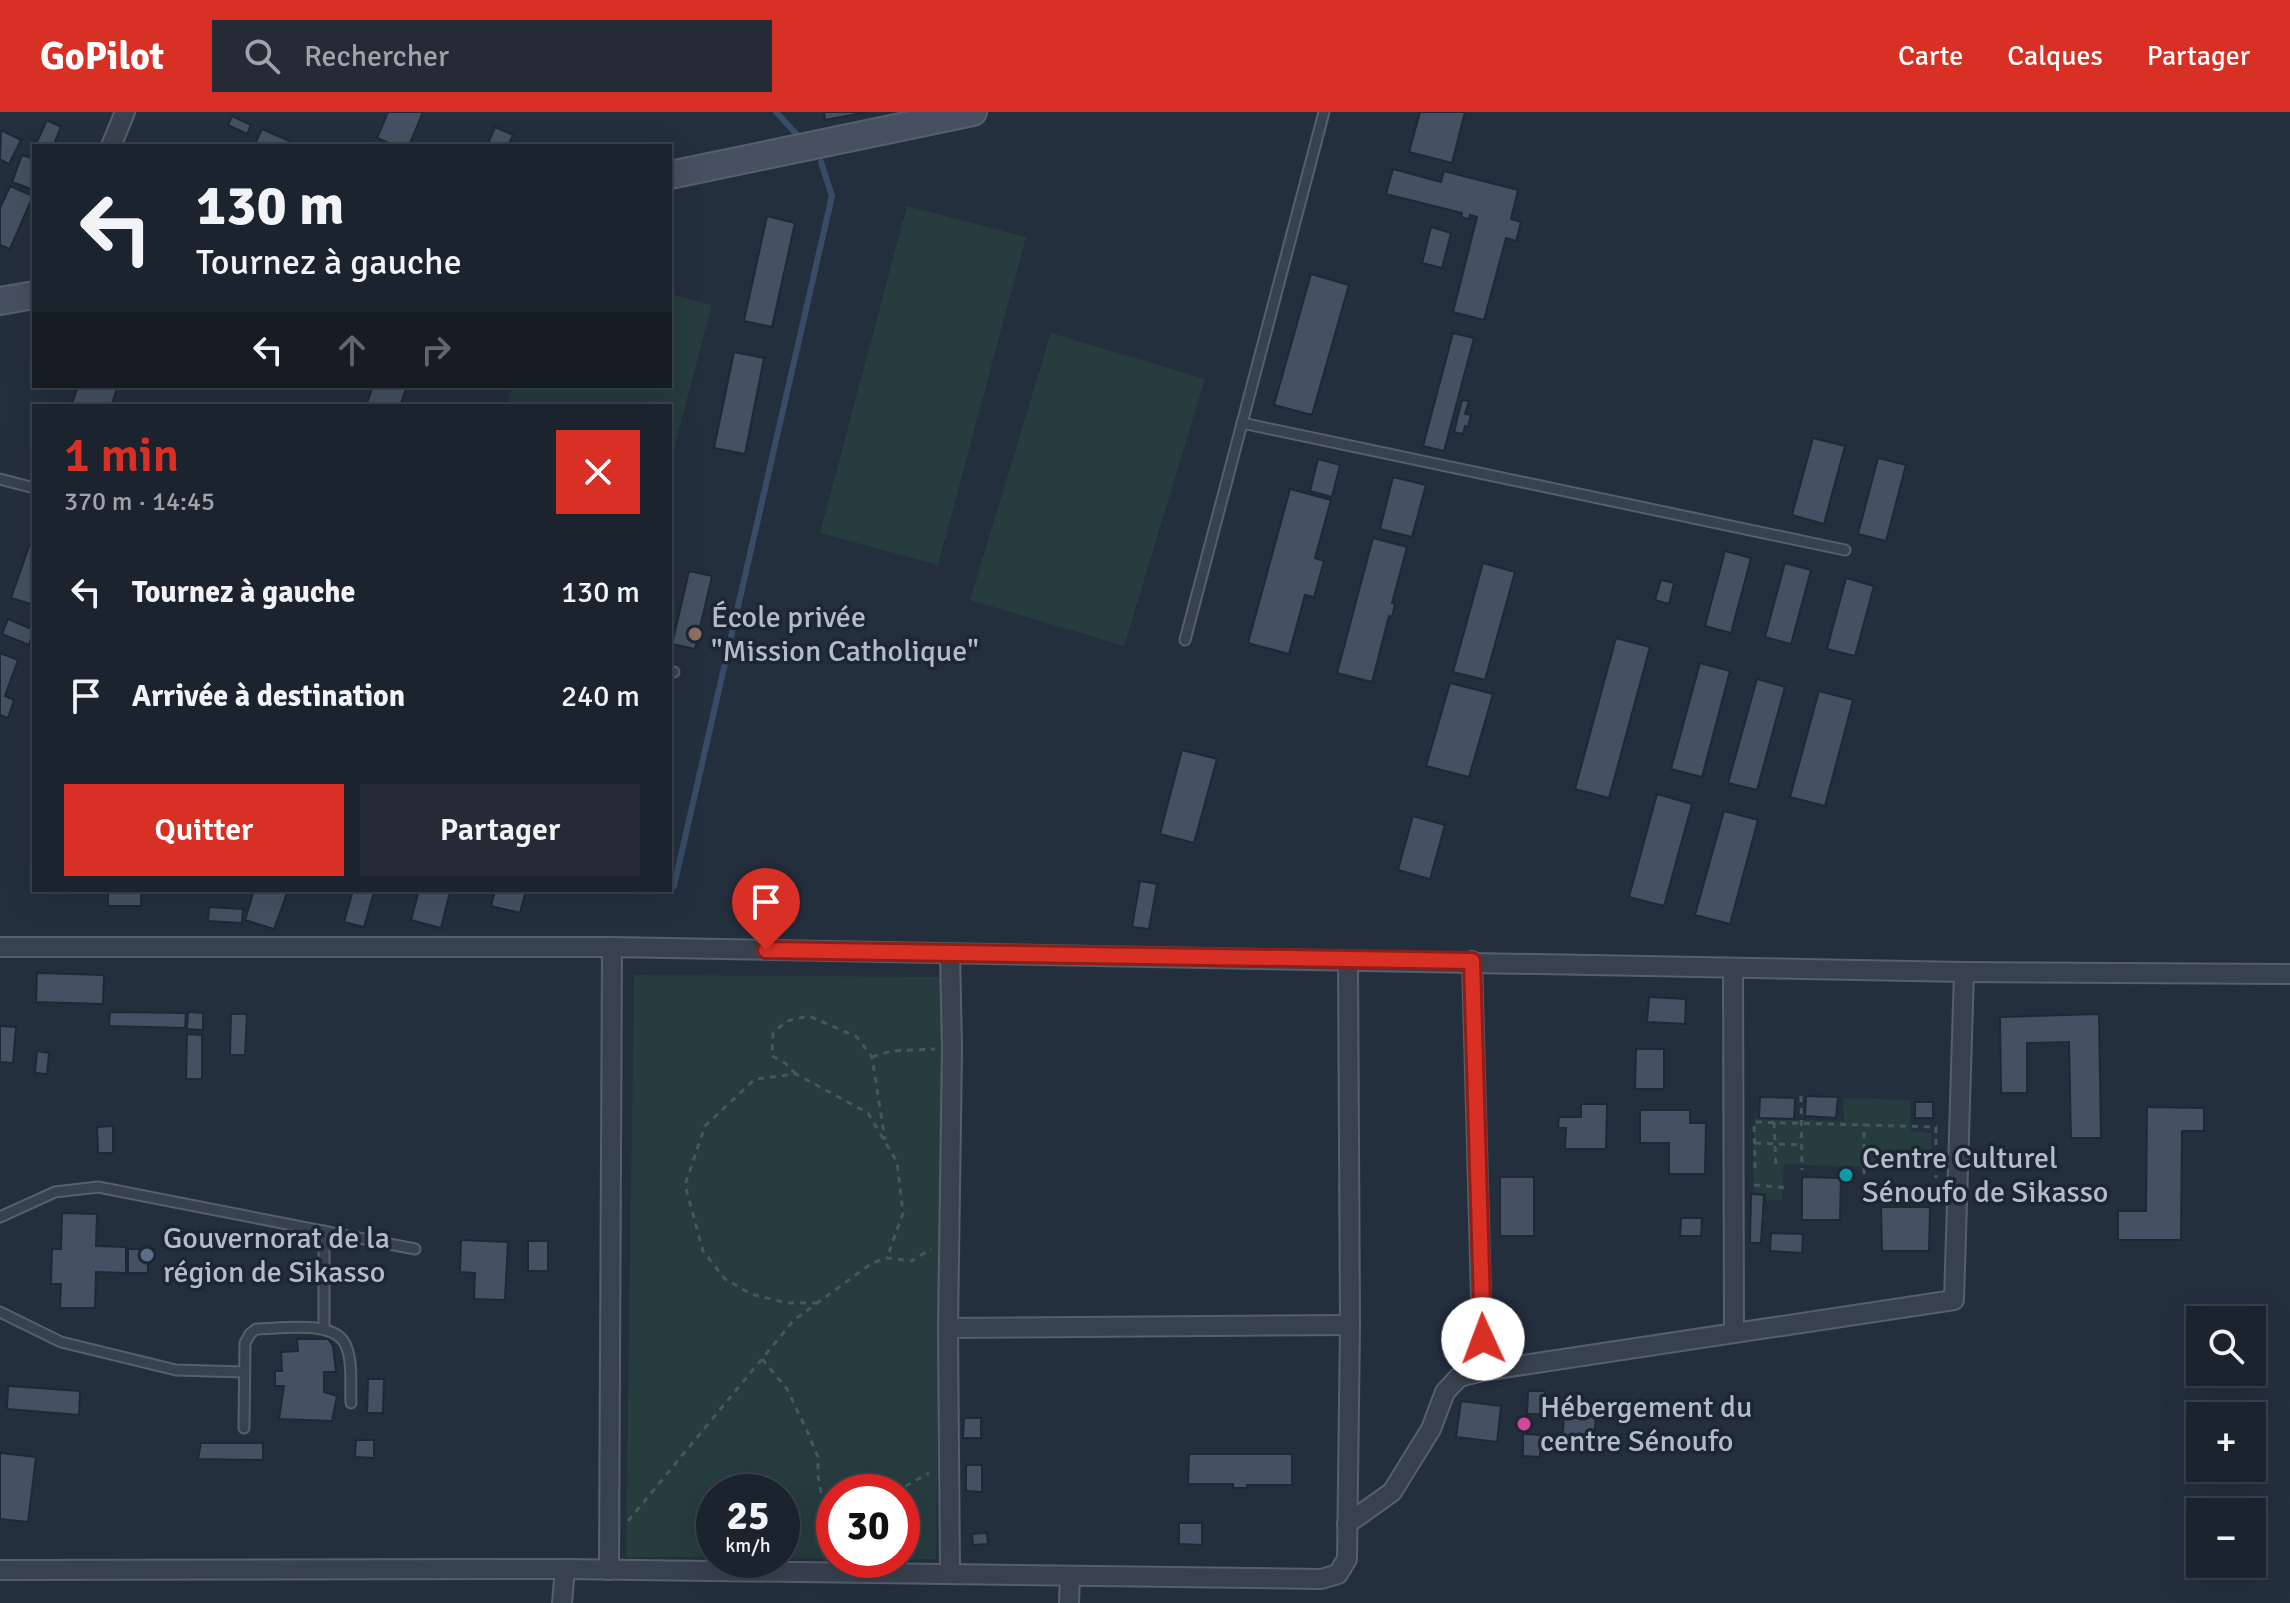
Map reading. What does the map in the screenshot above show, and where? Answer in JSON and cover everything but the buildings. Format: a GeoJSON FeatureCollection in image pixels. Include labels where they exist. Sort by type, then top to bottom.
{"type":"FeatureCollection","features":[{"type":"Feature","properties":{"kind":"main road"},"geometry":{"type":"LineString","coordinates":[[672,175],[972,112]]}},
{"type":"Feature","properties":{"kind":"main road"},"geometry":{"type":"LineString","coordinates":[[0,301],[32,295]]}},
{"type":"Feature","properties":{"kind":"street"},"geometry":{"type":"LineString","coordinates":[[112,144],[125,112]]}},
{"type":"Feature","properties":{"kind":"street"},"geometry":{"type":"LineString","coordinates":[[0,947],[612,947],[1964,972],[2290,974]]}},
{"type":"Feature","properties":{"kind":"street"},"geometry":{"type":"LineString","coordinates":[[609,1570],[612,947]]}},
{"type":"Feature","properties":{"kind":"street"},"geometry":{"type":"LineString","coordinates":[[950,954],[950,1574]]}},
{"type":"Feature","properties":{"kind":"street"},"geometry":{"type":"LineString","coordinates":[[0,1570],[565,1569],[1321,1579],[1338,1574],[1347,1559],[1350,1325],[1348,960]]}},
{"type":"Feature","properties":{"kind":"street"},"geometry":{"type":"LineString","coordinates":[[1472,961],[1483,1371]]}},
{"type":"Feature","properties":{"kind":"street"},"geometry":{"type":"LineString","coordinates":[[1733,968],[1734,1333]]}},
{"type":"Feature","properties":{"kind":"street"},"geometry":{"type":"LineString","coordinates":[[1347,1524],[1392,1492],[1431,1429],[1445,1392],[1459,1377],[1954,1300],[1964,972]]}},
{"type":"Feature","properties":{"kind":"street"},"geometry":{"type":"LineString","coordinates":[[948,1328],[1350,1325]]}},
{"type":"Feature","properties":{"kind":"street"},"geometry":{"type":"LineString","coordinates":[[562,1603],[565,1569]]}},
{"type":"Feature","properties":{"kind":"street"},"geometry":{"type":"LineString","coordinates":[[1069,1603],[1070,1576]]}},
{"type":"Feature","properties":{"kind":"lane"},"geometry":{"type":"LineString","coordinates":[[1185,640],[1324,112]]}},
{"type":"Feature","properties":{"kind":"lane"},"geometry":{"type":"LineString","coordinates":[[1242,423],[1845,550]]}},
{"type":"Feature","properties":{"kind":"lane"},"geometry":{"type":"LineString","coordinates":[[0,479],[32,487]]}},
{"type":"Feature","properties":{"kind":"lane"},"geometry":{"type":"LineString","coordinates":[[0,1217],[55,1192],[98,1187],[415,1249]]}},
{"type":"Feature","properties":{"kind":"lane"},"geometry":{"type":"LineString","coordinates":[[324,1231],[324,1328]]}},
{"type":"Feature","properties":{"kind":"lane"},"geometry":{"type":"LineString","coordinates":[[0,1312],[61,1342],[176,1370],[244,1372]]}},
{"type":"Feature","properties":{"kind":"lane"},"geometry":{"type":"LineString","coordinates":[[244,1428],[245,1343],[256,1329],[324,1328],[345,1341],[349,1354],[351,1403]]}},
{"type":"Feature","properties":{"kind":"path"},"geometry":{"type":"LineString","coordinates":[[886,1145],[872,1057],[857,1037],[809,1016],[787,1021],[773,1033],[772,1056],[796,1074],[868,1113],[886,1145],[897,1162],[903,1213],[887,1258]]}},
{"type":"Feature","properties":{"kind":"path"},"geometry":{"type":"LineString","coordinates":[[872,1057],[891,1051],[952,1048]]}},
{"type":"Feature","properties":{"kind":"path"},"geometry":{"type":"LineString","coordinates":[[796,1074],[755,1079],[705,1126],[685,1185],[703,1251],[725,1279],[751,1294],[787,1303],[818,1303]]}},
{"type":"Feature","properties":{"kind":"path"},"geometry":{"type":"LineString","coordinates":[[1801,1096],[1802,1170]]}},
{"type":"Feature","properties":{"kind":"path"},"geometry":{"type":"LineString","coordinates":[[1755,1168],[1754,1122],[1936,1127],[1936,1178]]}},
{"type":"Feature","properties":{"kind":"path"},"geometry":{"type":"LineString","coordinates":[[1774,1122],[1776,1169]]}},
{"type":"Feature","properties":{"kind":"path"},"geometry":{"type":"LineString","coordinates":[[1864,1124],[1864,1174]]}},
{"type":"Feature","properties":{"kind":"path"},"geometry":{"type":"LineString","coordinates":[[1755,1143],[1802,1145]]}},
{"type":"Feature","properties":{"kind":"path"},"geometry":{"type":"LineString","coordinates":[[1733,1183],[1790,1188]]}},
{"type":"Feature","properties":{"kind":"path"},"geometry":{"type":"LineString","coordinates":[[610,1523],[626,1523],[794,1320],[872,1263],[887,1258],[912,1261],[940,1244],[949,1243]]}},
{"type":"Feature","properties":{"kind":"path"},"geometry":{"type":"LineString","coordinates":[[762,1359],[787,1389],[818,1457],[818,1474]]}},
{"type":"Feature","properties":{"kind":"path"},"geometry":{"type":"LineString","coordinates":[[920,1477],[927,1473],[949,1471]]}},
{"type":"Feature","properties":{"kind":"green space"},"geometry":{"type":"Polygon","coordinates":[[[907,206],[1026,237],[938,565],[820,533],[907,206]]]}},
{"type":"Feature","properties":{"kind":"green space"},"geometry":{"type":"Polygon","coordinates":[[[672,295],[712,305],[672,456],[672,404],[508,404],[512,388],[672,388],[672,295]]]}},
{"type":"Feature","properties":{"kind":"green space"},"geometry":{"type":"Polygon","coordinates":[[[1051,333],[1205,379],[1124,646],[970,600],[1051,333]]]}},
{"type":"Feature","properties":{"kind":"green space"},"geometry":{"type":"Polygon","coordinates":[[[634,975],[944,977],[936,1559],[920,1559],[920,1474],[816,1474],[816,1558],[800,1558],[800,1474],[696,1474],[696,1557],[626,1557],[634,975]]]}},
{"type":"Feature","properties":{"kind":"green space"},"geometry":{"type":"Polygon","coordinates":[[[1843,1098],[1910,1100],[1911,1131],[1931,1133],[1932,1170],[1784,1164],[1782,1200],[1767,1200],[1766,1194],[1753,1192],[1754,1119],[1844,1121],[1843,1098]]]}},
{"type":"Feature","properties":{"kind":"waterway"},"geometry":{"type":"LineString","coordinates":[[776,112],[799,137]]}},
{"type":"Feature","properties":{"kind":"waterway"},"geometry":{"type":"LineString","coordinates":[[674,886],[832,196],[821,162]]}},
{"type":"Feature","properties":{"kind":"place","name":"École privée \"Mission Catholique\""},"geometry":{"type":"Point","coordinates":[695,634]}},
{"type":"Feature","properties":{"kind":"place","name":"Centre Culturel Sénoufo de Sikasso"},"geometry":{"type":"Point","coordinates":[1846,1175]}},
{"type":"Feature","properties":{"kind":"place","name":"Gouvernorat de la région de Sikasso"},"geometry":{"type":"Point","coordinates":[147,1255]}},
{"type":"Feature","properties":{"kind":"place","name":"Hébergement du centre Sénoufo"},"geometry":{"type":"Point","coordinates":[1524,1424]}},
{"type":"Feature","properties":{"kind":"route"},"geometry":{"type":"LineString","coordinates":[[766,950],[1472,961],[1483,1339]]}}]}
